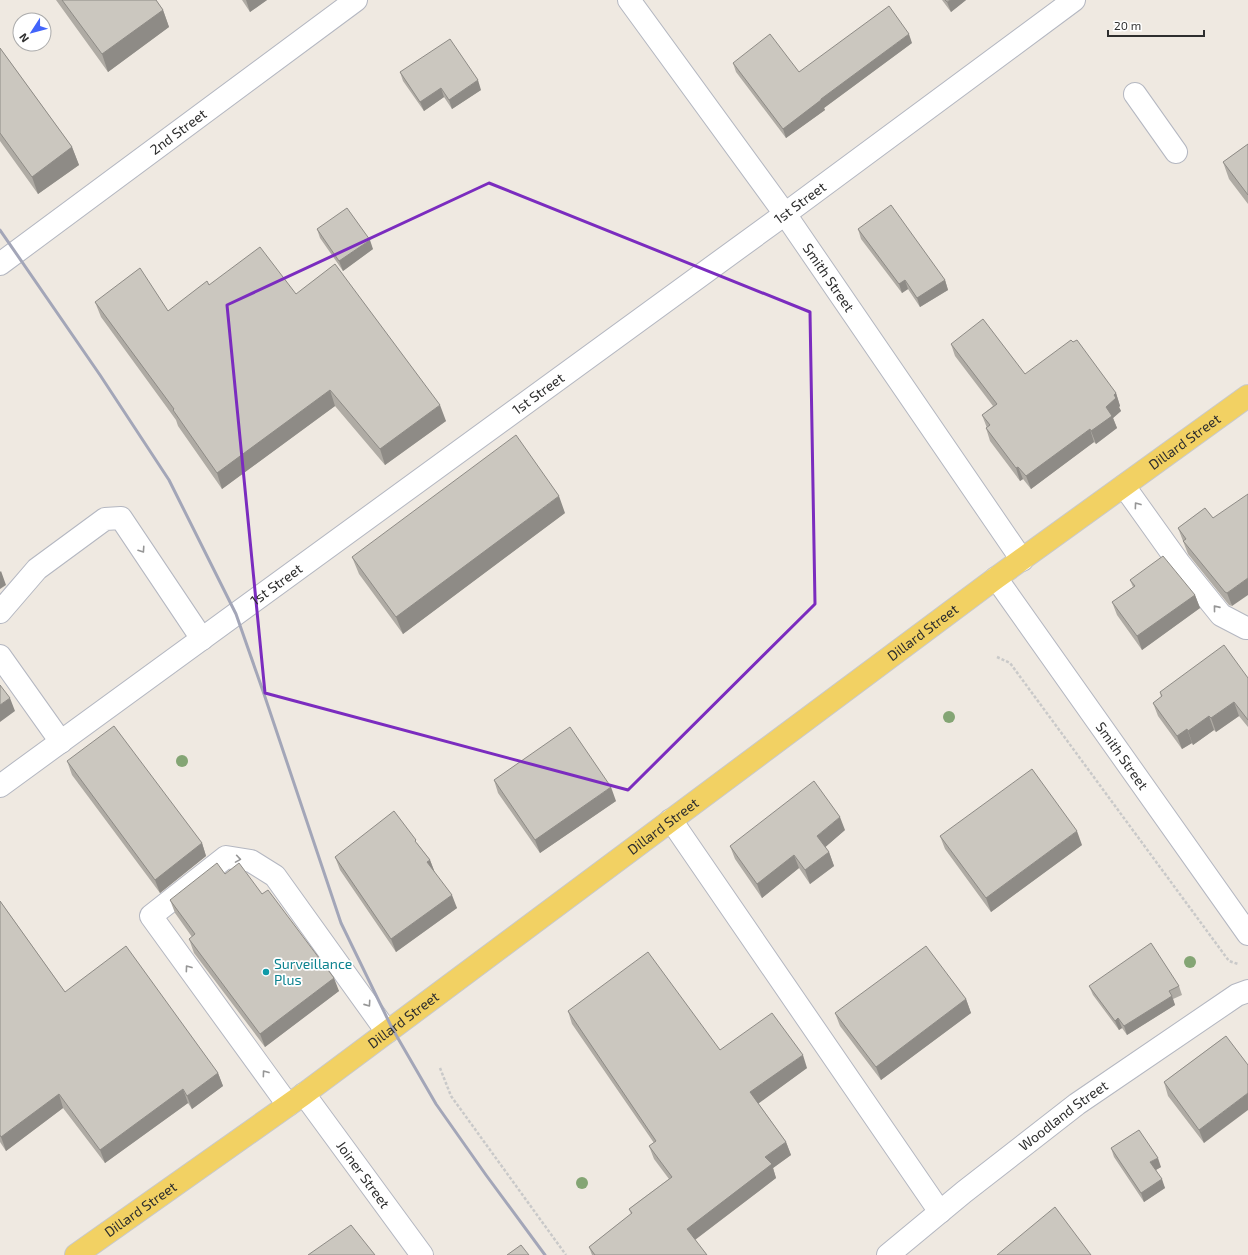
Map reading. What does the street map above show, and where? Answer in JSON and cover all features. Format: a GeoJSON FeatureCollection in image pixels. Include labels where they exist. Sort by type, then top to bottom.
{"type":"FeatureCollection","features":[{"type":"Feature","properties":{"kind":"main road","name":"Dillard Street"},"geometry":{"type":"LineString","coordinates":[[76,1255],[296,1099],[996,578],[1248,396]]}},
{"type":"Feature","properties":{"kind":"street","name":"2nd Street"},"geometry":{"type":"LineString","coordinates":[[0,264],[356,0]]}},
{"type":"Feature","properties":{"kind":"street","name":"Smith Street"},"geometry":{"type":"LineString","coordinates":[[629,0],[786,214],[1022,560]]}},
{"type":"Feature","properties":{"kind":"street","name":"1st Street"},"geometry":{"type":"LineString","coordinates":[[0,786],[786,214],[1074,0]]}},
{"type":"Feature","properties":{"kind":"street"},"geometry":{"type":"LineString","coordinates":[[1135,94],[1176,152]]}},
{"type":"Feature","properties":{"kind":"street"},"geometry":{"type":"LineString","coordinates":[[1124,486],[1179,563],[1221,615],[1248,628]]}},
{"type":"Feature","properties":{"kind":"street"},"geometry":{"type":"LineString","coordinates":[[0,612],[38,570],[105,519],[121,518],[202,639]]}},
{"type":"Feature","properties":{"kind":"street","name":"Smith Street"},"geometry":{"type":"LineString","coordinates":[[996,578],[1248,934]]}},
{"type":"Feature","properties":{"kind":"street"},"geometry":{"type":"LineString","coordinates":[[0,656],[61,742]]}},
{"type":"Feature","properties":{"kind":"street"},"geometry":{"type":"LineString","coordinates":[[671,820],[940,1212]]}},
{"type":"Feature","properties":{"kind":"street","name":"Joiner Street"},"geometry":{"type":"LineString","coordinates":[[387,1032],[275,876],[250,861],[226,857],[151,916],[422,1255]]}},
{"type":"Feature","properties":{"kind":"street","name":"Woodland Street"},"geometry":{"type":"LineString","coordinates":[[888,1255],[1077,1104],[1237,995],[1248,991]]}},
{"type":"Feature","properties":{"kind":"path"},"geometry":{"type":"LineString","coordinates":[[997,657],[1010,663],[1229,962],[1238,964]]}},
{"type":"Feature","properties":{"kind":"path"},"geometry":{"type":"LineString","coordinates":[[440,1068],[451,1096],[566,1255]]}},
{"type":"Feature","properties":{"kind":"highlighted area"},"geometry":{"type":"Polygon","coordinates":[[[489,183],[810,312],[815,604],[628,790],[265,693],[227,305],[489,183]]]}},
{"type":"Feature","properties":{"kind":"building"},"geometry":{"type":"Polygon","coordinates":[[[62,0],[156,0],[163,10],[102,54],[62,0]]]}},
{"type":"Feature","properties":{"kind":"building"},"geometry":{"type":"Polygon","coordinates":[[[889,6],[909,34],[783,129],[733,63],[770,34],[799,72],[889,6]]]}},
{"type":"Feature","properties":{"kind":"building"},"geometry":{"type":"Polygon","coordinates":[[[450,39],[478,80],[449,100],[441,88],[420,102],[400,72],[450,39]]]}},
{"type":"Feature","properties":{"kind":"building"},"geometry":{"type":"Polygon","coordinates":[[[0,48],[72,147],[32,177],[0,133],[0,48]]]}},
{"type":"Feature","properties":{"kind":"building"},"geometry":{"type":"Polygon","coordinates":[[[1248,144],[1248,195],[1223,162],[1248,144]]]}},
{"type":"Feature","properties":{"kind":"building"},"geometry":{"type":"Polygon","coordinates":[[[891,205],[945,280],[917,298],[905,280],[899,284],[858,229],[891,205]]]}},
{"type":"Feature","properties":{"kind":"building"},"geometry":{"type":"Polygon","coordinates":[[[347,208],[370,240],[339,261],[317,229],[347,208]]]}},
{"type":"Feature","properties":{"kind":"building"},"geometry":{"type":"Polygon","coordinates":[[[260,247],[296,294],[335,264],[440,405],[380,449],[330,390],[217,473],[173,410],[174,409],[95,302],[140,268],[168,311],[207,281],[209,285],[260,247]]]}},
{"type":"Feature","properties":{"kind":"building"},"geometry":{"type":"Polygon","coordinates":[[[983,319],[1025,374],[1071,340],[1073,342],[1077,340],[1116,393],[1114,395],[1116,398],[1106,407],[1112,416],[1091,431],[1090,429],[1026,476],[1018,467],[1016,468],[986,428],[990,425],[982,415],[997,404],[951,344],[983,319]]]}},
{"type":"Feature","properties":{"kind":"building"},"geometry":{"type":"Polygon","coordinates":[[[516,435],[559,496],[396,617],[352,557],[516,435]]]}},
{"type":"Feature","properties":{"kind":"building"},"geometry":{"type":"Polygon","coordinates":[[[1248,494],[1248,578],[1227,593],[1183,541],[1186,539],[1178,528],[1205,508],[1213,518],[1248,494]]]}},
{"type":"Feature","properties":{"kind":"building"},"geometry":{"type":"Polygon","coordinates":[[[1163,556],[1195,595],[1137,636],[1112,602],[1135,586],[1130,580],[1163,556]]]}},
{"type":"Feature","properties":{"kind":"building"},"geometry":{"type":"Polygon","coordinates":[[[1224,645],[1248,678],[1248,720],[1234,702],[1211,718],[1209,716],[1188,731],[1187,729],[1177,736],[1153,703],[1162,696],[1160,692],[1224,645]]]}},
{"type":"Feature","properties":{"kind":"building"},"geometry":{"type":"Polygon","coordinates":[[[0,685],[10,698],[0,705],[0,685]]]}},
{"type":"Feature","properties":{"kind":"building"},"geometry":{"type":"Polygon","coordinates":[[[114,726],[202,843],[155,880],[67,761],[114,726]]]}},
{"type":"Feature","properties":{"kind":"building"},"geometry":{"type":"Polygon","coordinates":[[[570,727],[611,787],[535,840],[494,780],[570,727]]]}},
{"type":"Feature","properties":{"kind":"building"},"geometry":{"type":"Polygon","coordinates":[[[1032,769],[1077,831],[986,898],[940,836],[1032,769]]]}},
{"type":"Feature","properties":{"kind":"building"},"geometry":{"type":"Polygon","coordinates":[[[814,781],[840,817],[817,836],[829,852],[805,870],[794,855],[757,884],[730,846],[814,781]]]}},
{"type":"Feature","properties":{"kind":"building"},"geometry":{"type":"Polygon","coordinates":[[[394,811],[430,860],[427,862],[452,895],[391,939],[335,857],[394,811]]]}},
{"type":"Feature","properties":{"kind":"building","name":"Surveillance Plus"},"geometry":{"type":"Polygon","coordinates":[[[217,863],[225,874],[239,863],[262,894],[268,890],[334,978],[260,1034],[189,939],[195,934],[170,900],[217,863]]]}},
{"type":"Feature","properties":{"kind":"building"},"geometry":{"type":"Polygon","coordinates":[[[0,901],[65,992],[126,946],[218,1073],[187,1096],[183,1089],[100,1150],[59,1094],[1,1137],[0,901]]]}},
{"type":"Feature","properties":{"kind":"building"},"geometry":{"type":"Polygon","coordinates":[[[1151,943],[1179,986],[1169,991],[1172,996],[1124,1026],[1118,1018],[1115,1021],[1089,986],[1151,943]]]}},
{"type":"Feature","properties":{"kind":"building"},"geometry":{"type":"Polygon","coordinates":[[[926,946],[966,999],[876,1067],[835,1013],[926,946]]]}},
{"type":"Feature","properties":{"kind":"building"},"geometry":{"type":"Polygon","coordinates":[[[648,952],[720,1050],[772,1013],[803,1055],[750,1092],[786,1142],[765,1157],[772,1164],[687,1229],[707,1255],[595,1255],[589,1247],[632,1213],[629,1209],[672,1177],[649,1146],[656,1141],[568,1011],[648,952]]]}},
{"type":"Feature","properties":{"kind":"building"},"geometry":{"type":"Polygon","coordinates":[[[1226,1036],[1248,1065],[1248,1093],[1199,1130],[1164,1082],[1226,1036]]]}},
{"type":"Feature","properties":{"kind":"building"},"geometry":{"type":"Polygon","coordinates":[[[1139,1130],[1158,1158],[1150,1162],[1162,1179],[1141,1193],[1111,1148],[1139,1130]]]}},
{"type":"Feature","properties":{"kind":"building"},"geometry":{"type":"Polygon","coordinates":[[[1055,1207],[1091,1255],[997,1255],[1055,1207]]]}},
{"type":"Feature","properties":{"kind":"building"},"geometry":{"type":"Polygon","coordinates":[[[351,1225],[375,1255],[308,1255],[351,1225]]]}},
{"type":"Feature","properties":{"kind":"building"},"geometry":{"type":"Polygon","coordinates":[[[521,1245],[529,1255],[507,1255],[521,1245]]]}},
{"type":"Feature","properties":{"kind":"railway"},"geometry":{"type":"LineString","coordinates":[[0,230],[100,375],[169,480],[236,614],[341,923],[392,1028],[436,1104],[545,1255]]}},
{"type":"Feature","properties":{"kind":"place","name":"Surveillance Plus"},"geometry":{"type":"Point","coordinates":[266,972]}}]}
